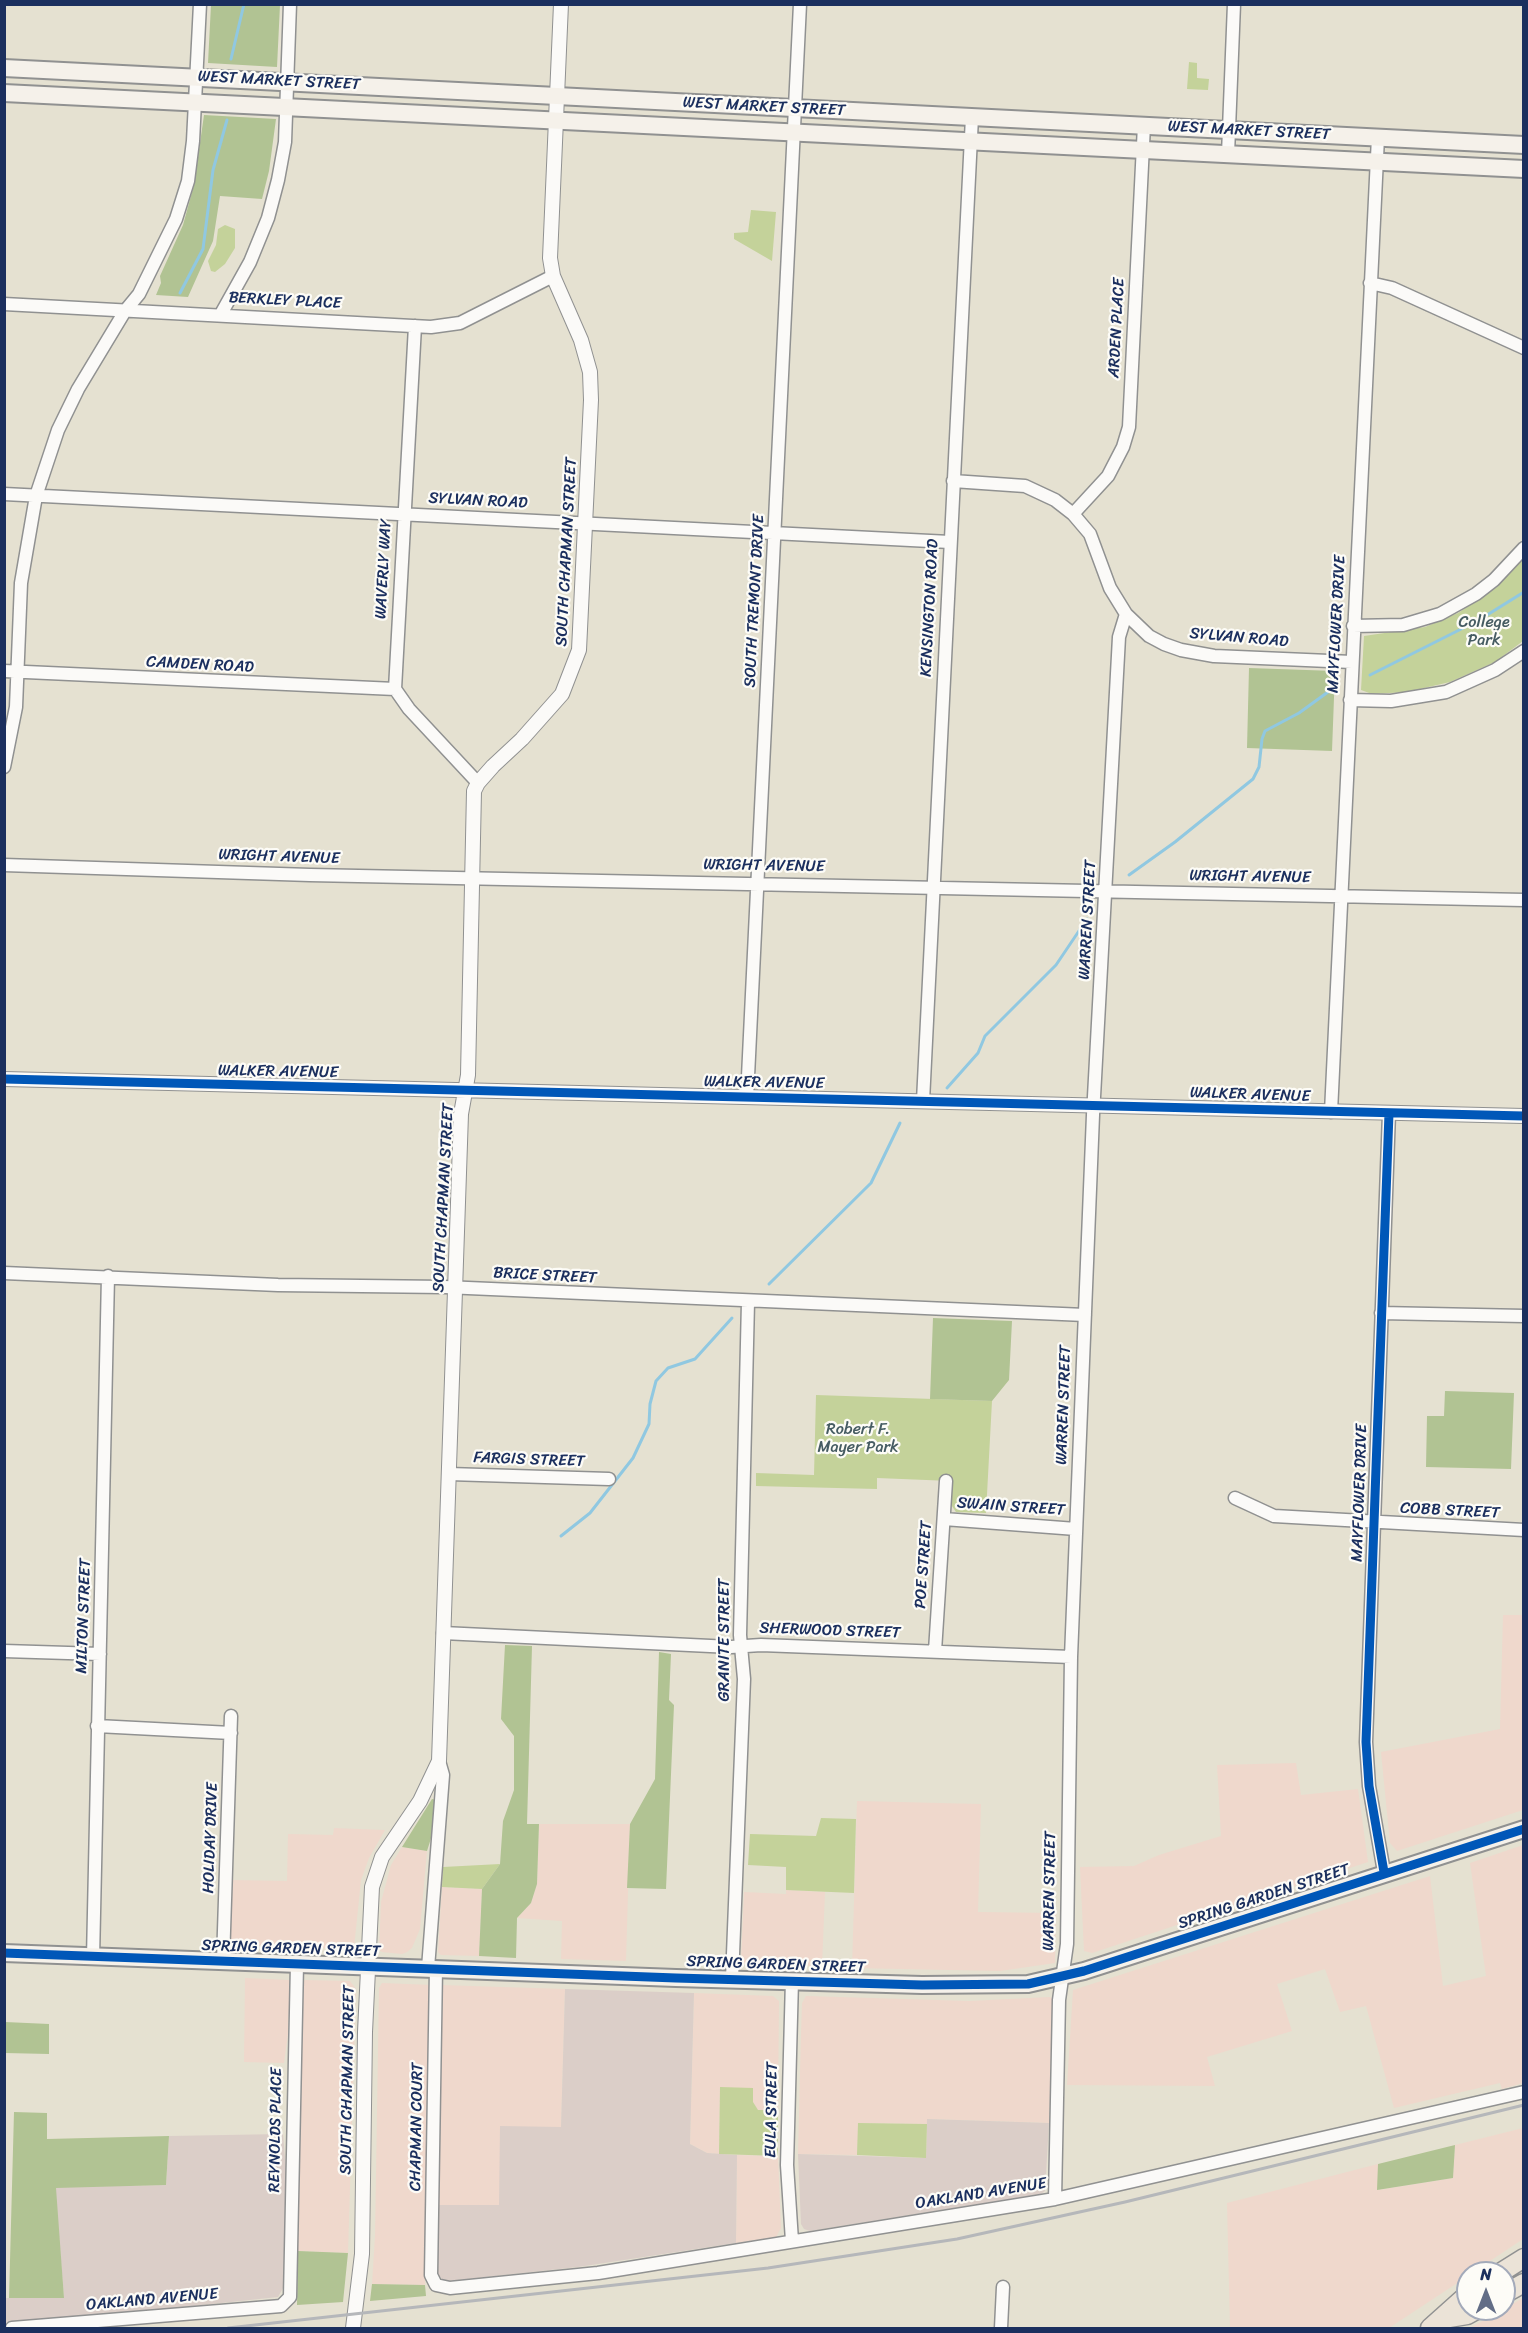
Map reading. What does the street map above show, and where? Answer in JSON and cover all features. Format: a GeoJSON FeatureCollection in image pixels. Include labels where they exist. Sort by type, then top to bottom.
{"type":"FeatureCollection","features":[{"type":"Feature","properties":{"kind":"main road","name":"WEST MARKET STREET"},"geometry":{"type":"LineString","coordinates":[[4,68],[1524,145]]}},
{"type":"Feature","properties":{"kind":"main road","name":"WEST MARKET STREET"},"geometry":{"type":"LineString","coordinates":[[4,93],[1524,169]]}},
{"type":"Feature","properties":{"kind":"main road","name":"SPRING GARDEN STREET"},"geometry":{"type":"LineString","coordinates":[[4,1953],[93,1958],[998,1986],[1063,1978],[1384,1872],[1524,1829]]}},
{"type":"Feature","properties":{"kind":"main road"},"geometry":{"type":"LineString","coordinates":[[1436,2324],[1456,2305]]}},
{"type":"Feature","properties":{"kind":"main road"},"geometry":{"type":"LineString","coordinates":[[1436,2324],[1456,2318]]}},
{"type":"Feature","properties":{"kind":"street"},"geometry":{"type":"LineString","coordinates":[[4,767],[16,707],[11,672],[21,582],[36,496],[58,430],[124,311],[138,294],[176,219],[188,181],[200,4]]}},
{"type":"Feature","properties":{"kind":"street"},"geometry":{"type":"LineString","coordinates":[[222,314],[250,262],[268,218],[285,142],[290,4]]}},
{"type":"Feature","properties":{"kind":"street","name":"SOUTH CHAPMAN STREET"},"geometry":{"type":"LineString","coordinates":[[353,2328],[363,2244],[370,1900],[378,1868],[420,1801],[439,1761],[461,1114],[466,1091],[474,791],[478,783],[562,694],[579,650],[586,523],[590,372],[580,340],[553,276],[550,258],[561,4]]}},
{"type":"Feature","properties":{"kind":"street","name":"SOUTH TREMONT DRIVE"},"geometry":{"type":"LineString","coordinates":[[747,1097],[800,4]]}},
{"type":"Feature","properties":{"kind":"street"},"geometry":{"type":"LineString","coordinates":[[1228,154],[1234,4]]}},
{"type":"Feature","properties":{"kind":"street","name":"KENSINGTON ROAD"},"geometry":{"type":"LineString","coordinates":[[923,1101],[972,117]]}},
{"type":"Feature","properties":{"kind":"street","name":"ARDEN PLACE"},"geometry":{"type":"LineString","coordinates":[[1073,514],[1108,476],[1120,455],[1128,427],[1144,125]]}},
{"type":"Feature","properties":{"kind":"street","name":"MAYFLOWER DRIVE"},"geometry":{"type":"LineString","coordinates":[[1331,1112],[1339,895],[1378,137]]}},
{"type":"Feature","properties":{"kind":"street","name":"BERKLEY PLACE"},"geometry":{"type":"LineString","coordinates":[[4,304],[415,326],[460,323],[553,276]]}},
{"type":"Feature","properties":{"kind":"street"},"geometry":{"type":"LineString","coordinates":[[1370,284],[1392,288],[1524,348]]}},
{"type":"Feature","properties":{"kind":"street","name":"WAVERLY WAY"},"geometry":{"type":"LineString","coordinates":[[395,689],[415,326]]}},
{"type":"Feature","properties":{"kind":"street","name":"SYLVAN ROAD"},"geometry":{"type":"LineString","coordinates":[[953,481],[1025,486],[1055,500],[1073,514],[1090,534],[1110,588],[1126,615],[1149,636],[1181,650],[1198,654],[1352,662]]}},
{"type":"Feature","properties":{"kind":"street","name":"SYLVAN ROAD"},"geometry":{"type":"LineString","coordinates":[[4,494],[950,542]]}},
{"type":"Feature","properties":{"kind":"street"},"geometry":{"type":"LineString","coordinates":[[1353,626],[1403,625],[1440,614],[1494,580],[1524,548]]}},
{"type":"Feature","properties":{"kind":"street","name":"WARREN STREET"},"geometry":{"type":"LineString","coordinates":[[1055,2199],[1058,2032],[1067,1944],[1071,1657],[1094,1104],[1119,637],[1126,615]]}},
{"type":"Feature","properties":{"kind":"street"},"geometry":{"type":"LineString","coordinates":[[1350,700],[1391,700],[1446,692],[1470,683],[1524,651]]}},
{"type":"Feature","properties":{"kind":"street","name":"CAMDEN ROAD"},"geometry":{"type":"LineString","coordinates":[[11,672],[395,689]]}},
{"type":"Feature","properties":{"kind":"street"},"geometry":{"type":"LineString","coordinates":[[395,689],[409,709],[478,783]]}},
{"type":"Feature","properties":{"kind":"street","name":"WRIGHT AVENUE"},"geometry":{"type":"LineString","coordinates":[[4,865],[310,875],[472,876],[1524,900]]}},
{"type":"Feature","properties":{"kind":"street","name":"WALKER AVENUE"},"geometry":{"type":"LineString","coordinates":[[4,1079],[1524,1116]]}},
{"type":"Feature","properties":{"kind":"street","name":"MAYFLOWER DRIVE"},"geometry":{"type":"LineString","coordinates":[[1384,1872],[1369,1786],[1366,1742],[1389,1113]]}},
{"type":"Feature","properties":{"kind":"street","name":"BRICE STREET"},"geometry":{"type":"LineString","coordinates":[[4,1273],[278,1285],[456,1288],[1085,1315]]}},
{"type":"Feature","properties":{"kind":"street","name":"MILTON STREET"},"geometry":{"type":"LineString","coordinates":[[93,1958],[96,1726],[100,1654],[108,1276]]}},
{"type":"Feature","properties":{"kind":"street","name":"GRANITE STREET"},"geometry":{"type":"LineString","coordinates":[[732,1979],[744,1679],[742,1646],[743,1452],[748,1302]]}},
{"type":"Feature","properties":{"kind":"street"},"geometry":{"type":"LineString","coordinates":[[1381,1313],[1524,1316]]}},
{"type":"Feature","properties":{"kind":"street","name":"FARGIS STREET"},"geometry":{"type":"LineString","coordinates":[[449,1474],[609,1479]]}},
{"type":"Feature","properties":{"kind":"street","name":"POE STREET"},"geometry":{"type":"LineString","coordinates":[[935,1651],[946,1481]]}},
{"type":"Feature","properties":{"kind":"street","name":"COBB STREET"},"geometry":{"type":"LineString","coordinates":[[1235,1498],[1274,1516],[1524,1530]]}},
{"type":"Feature","properties":{"kind":"street","name":"SWAIN STREET"},"geometry":{"type":"LineString","coordinates":[[944,1519],[1076,1528]]}},
{"type":"Feature","properties":{"kind":"street","name":"SHERWOOD STREET"},"geometry":{"type":"LineString","coordinates":[[443,1633],[1071,1657]]}},
{"type":"Feature","properties":{"kind":"street"},"geometry":{"type":"LineString","coordinates":[[4,1652],[100,1654]]}},
{"type":"Feature","properties":{"kind":"street","name":"HOLIDAY DRIVE"},"geometry":{"type":"LineString","coordinates":[[223,1961],[231,1716]]}},
{"type":"Feature","properties":{"kind":"street"},"geometry":{"type":"LineString","coordinates":[[96,1726],[231,1733]]}},
{"type":"Feature","properties":{"kind":"street","name":"CHAPMAN COURT"},"geometry":{"type":"LineString","coordinates":[[436,2285],[431,2275],[432,1968],[436,1857],[443,1775],[439,1761]]}},
{"type":"Feature","properties":{"kind":"street","name":"REYNOLDS PLACE"},"geometry":{"type":"LineString","coordinates":[[290,2297],[297,1964]]}},
{"type":"Feature","properties":{"kind":"street","name":"EULA STREET"},"geometry":{"type":"LineString","coordinates":[[792,1980],[787,2165],[792,2241]]}},
{"type":"Feature","properties":{"kind":"street","name":"OAKLAND AVENUE"},"geometry":{"type":"LineString","coordinates":[[436,2285],[450,2288],[551,2279],[1055,2199],[1524,2092]]}},
{"type":"Feature","properties":{"kind":"street"},"geometry":{"type":"LineString","coordinates":[[1001,2328],[1003,2287]]}},
{"type":"Feature","properties":{"kind":"street","name":"OAKLAND AVENUE"},"geometry":{"type":"LineString","coordinates":[[12,2328],[280,2306],[290,2297]]}},
{"type":"Feature","properties":{"kind":"shaded area"},"geometry":{"type":"Polygon","coordinates":[[[1503,1615],[1523,1615],[1523,1810],[1397,1851],[1390,1843],[1381,1752],[1500,1729],[1503,1615]]]}},
{"type":"Feature","properties":{"kind":"shaded area"},"geometry":{"type":"Polygon","coordinates":[[[1296,1763],[1301,1795],[1358,1789],[1368,1862],[1092,1953],[1084,1951],[1080,1867],[1134,1866],[1159,1855],[1221,1836],[1217,1765],[1296,1763]]]}},
{"type":"Feature","properties":{"kind":"shaded area"},"geometry":{"type":"Polygon","coordinates":[[[857,1801],[981,1804],[978,1912],[1056,1913],[1055,1963],[1000,1971],[852,1968],[857,1801]]]}},
{"type":"Feature","properties":{"kind":"shaded area"},"geometry":{"type":"Polygon","coordinates":[[[539,1824],[630,1824],[626,1961],[561,1959],[562,1921],[517,1918],[531,1903],[537,1884],[539,1824]]]}},
{"type":"Feature","properties":{"kind":"shaded area"},"geometry":{"type":"Polygon","coordinates":[[[334,1828],[385,1830],[369,1858],[361,1880],[354,1948],[282,1948],[229,1943],[230,1880],[287,1881],[288,1834],[333,1835],[334,1828]]]}},
{"type":"Feature","properties":{"kind":"shaded area"},"geometry":{"type":"Polygon","coordinates":[[[1523,1845],[1523,2083],[1502,2089],[1500,2083],[1394,2108],[1366,2006],[1340,2012],[1325,1969],[1277,1984],[1292,2031],[1207,2057],[1215,2086],[1067,2085],[1073,1990],[1430,1876],[1443,1986],[1486,1976],[1470,1863],[1523,1845]]]}},
{"type":"Feature","properties":{"kind":"shaded area"},"geometry":{"type":"Polygon","coordinates":[[[402,1847],[427,1851],[420,1929],[412,1948],[402,1954],[379,1950],[381,1902],[391,1865],[402,1847]]]}},
{"type":"Feature","properties":{"kind":"shaded area"},"geometry":{"type":"Polygon","coordinates":[[[442,1887],[482,1889],[479,1956],[441,1955],[438,1952],[442,1887]]]}},
{"type":"Feature","properties":{"kind":"shaded area"},"geometry":{"type":"Polygon","coordinates":[[[786,1890],[825,1892],[822,1966],[745,1964],[741,1961],[744,1892],[786,1894],[786,1890]]]}},
{"type":"Feature","properties":{"kind":"shaded area"},"geometry":{"type":"Polygon","coordinates":[[[245,1978],[290,1980],[288,2034],[284,2063],[244,2062],[245,1978]]]}},
{"type":"Feature","properties":{"kind":"shaded area"},"geometry":{"type":"Polygon","coordinates":[[[303,1980],[350,1981],[356,1989],[348,2253],[298,2251],[299,2045],[303,1980]]]}},
{"type":"Feature","properties":{"kind":"shaded area"},"geometry":{"type":"Polygon","coordinates":[[[382,1983],[432,1985],[425,2285],[372,2284],[375,2236],[379,1988],[382,1983]]]}},
{"type":"Feature","properties":{"kind":"shaded area"},"geometry":{"type":"Polygon","coordinates":[[[441,1985],[565,1989],[561,2128],[499,2205],[436,2205],[441,1985]]]}},
{"type":"Feature","properties":{"kind":"shaded area"},"geometry":{"type":"Polygon","coordinates":[[[565,1989],[694,1993],[690,2144],[707,2153],[737,2155],[736,2243],[578,2267],[448,2281],[442,2279],[435,2271],[436,2205],[499,2205],[500,2126],[561,2127],[565,1989]]]}},
{"type":"Feature","properties":{"kind":"shaded area"},"geometry":{"type":"Polygon","coordinates":[[[694,1993],[773,1996],[779,2001],[778,2110],[758,2110],[753,2102],[720,2087],[719,2154],[707,2153],[690,2144],[694,1993]]]}},
{"type":"Feature","properties":{"kind":"shaded area"},"geometry":{"type":"Polygon","coordinates":[[[806,1996],[969,2001],[1050,1997],[1054,1999],[1049,2123],[928,2119],[927,2124],[859,2123],[857,2155],[798,2154],[802,2003],[806,1996]]]}},
{"type":"Feature","properties":{"kind":"shaded area"},"geometry":{"type":"Polygon","coordinates":[[[927,2119],[1049,2123],[1045,2191],[1041,2194],[810,2231],[804,2229],[801,2224],[798,2154],[926,2158],[927,2119]]]}},
{"type":"Feature","properties":{"kind":"shaded area"},"geometry":{"type":"Polygon","coordinates":[[[1523,2128],[1523,2239],[1490,2261],[1456,2261],[1456,2284],[1389,2328],[1230,2328],[1227,2203],[1378,2164],[1378,2190],[1453,2178],[1455,2145],[1523,2128]]]}},
{"type":"Feature","properties":{"kind":"shaded area"},"geometry":{"type":"Polygon","coordinates":[[[283,2134],[286,2169],[286,2283],[278,2297],[5,2326],[5,2298],[64,2298],[55,2187],[166,2185],[169,2136],[283,2134]]]}},
{"type":"Feature","properties":{"kind":"shaded area"},"geometry":{"type":"Polygon","coordinates":[[[737,2155],[778,2156],[781,2228],[776,2237],[736,2243],[737,2155]]]}},
{"type":"Feature","properties":{"kind":"shaded area"},"geometry":{"type":"Polygon","coordinates":[[[1523,2298],[1523,2328],[1470,2328],[1482,2321],[1516,2321],[1516,2302],[1523,2298]]]}},
{"type":"Feature","properties":{"kind":"green space"},"geometry":{"type":"Polygon","coordinates":[[[211,5],[280,5],[277,67],[208,63],[211,5]]]}},
{"type":"Feature","properties":{"kind":"green space"},"geometry":{"type":"Polygon","coordinates":[[[1189,62],[1197,63],[1197,78],[1209,79],[1208,90],[1187,89],[1189,62]]]}},
{"type":"Feature","properties":{"kind":"green space"},"geometry":{"type":"Polygon","coordinates":[[[204,115],[276,119],[269,171],[262,199],[220,196],[213,241],[188,297],[156,295],[161,283],[160,276],[183,225],[194,185],[204,115]]]}},
{"type":"Feature","properties":{"kind":"green space"},"geometry":{"type":"Polygon","coordinates":[[[751,210],[776,212],[772,261],[734,239],[734,233],[748,232],[751,210]]]}},
{"type":"Feature","properties":{"kind":"green space"},"geometry":{"type":"Polygon","coordinates":[[[225,225],[235,229],[235,248],[225,264],[215,272],[211,271],[208,261],[216,245],[218,229],[225,225]]]}},
{"type":"Feature","properties":{"kind":"green space","name":"College Park"},"geometry":{"type":"Polygon","coordinates":[[[1523,557],[1523,641],[1495,662],[1450,682],[1407,692],[1372,694],[1361,690],[1364,636],[1425,627],[1458,613],[1497,587],[1523,557]]]}},
{"type":"Feature","properties":{"kind":"green space"},"geometry":{"type":"Polygon","coordinates":[[[1249,668],[1335,671],[1332,751],[1247,748],[1249,668]]]}},
{"type":"Feature","properties":{"kind":"green space"},"geometry":{"type":"Polygon","coordinates":[[[933,1318],[1012,1321],[1009,1380],[992,1401],[930,1399],[933,1318]]]}},
{"type":"Feature","properties":{"kind":"green space"},"geometry":{"type":"Polygon","coordinates":[[[1445,1391],[1514,1393],[1511,1469],[1426,1467],[1427,1416],[1444,1416],[1445,1391]]]}},
{"type":"Feature","properties":{"kind":"green space","name":"Robert F. Mayer Park"},"geometry":{"type":"Polygon","coordinates":[[[816,1395],[992,1401],[986,1513],[956,1512],[950,1503],[951,1481],[877,1478],[877,1489],[756,1486],[756,1473],[814,1475],[816,1395]]]}},
{"type":"Feature","properties":{"kind":"green space"},"geometry":{"type":"Polygon","coordinates":[[[505,1645],[532,1646],[527,1824],[539,1824],[537,1884],[531,1903],[517,1918],[516,1958],[479,1956],[482,1889],[500,1864],[503,1821],[514,1790],[514,1736],[501,1719],[505,1645]]]}},
{"type":"Feature","properties":{"kind":"green space"},"geometry":{"type":"Polygon","coordinates":[[[659,1652],[671,1654],[669,1700],[674,1705],[666,1889],[627,1888],[630,1824],[655,1779],[659,1652]]]}},
{"type":"Feature","properties":{"kind":"green space"},"geometry":{"type":"Polygon","coordinates":[[[432,1799],[436,1800],[433,1832],[427,1851],[402,1847],[432,1799]]]}},
{"type":"Feature","properties":{"kind":"green space"},"geometry":{"type":"Polygon","coordinates":[[[821,1818],[856,1819],[854,1893],[786,1890],[786,1867],[748,1865],[750,1834],[816,1836],[821,1818]]]}},
{"type":"Feature","properties":{"kind":"green space"},"geometry":{"type":"Polygon","coordinates":[[[500,1864],[482,1889],[442,1887],[443,1867],[500,1864]]]}},
{"type":"Feature","properties":{"kind":"green space"},"geometry":{"type":"Polygon","coordinates":[[[5,2022],[49,2024],[49,2054],[5,2053],[5,2022]]]}},
{"type":"Feature","properties":{"kind":"green space"},"geometry":{"type":"Polygon","coordinates":[[[720,2087],[753,2088],[753,2102],[758,2110],[778,2110],[778,2156],[719,2154],[720,2087]]]}},
{"type":"Feature","properties":{"kind":"green space"},"geometry":{"type":"Polygon","coordinates":[[[14,2112],[47,2113],[47,2139],[169,2136],[166,2185],[56,2188],[64,2298],[9,2298],[14,2112]]]}},
{"type":"Feature","properties":{"kind":"green space"},"geometry":{"type":"Polygon","coordinates":[[[858,2123],[927,2124],[926,2158],[857,2155],[858,2123]]]}},
{"type":"Feature","properties":{"kind":"green space"},"geometry":{"type":"Polygon","coordinates":[[[1455,2145],[1453,2178],[1377,2190],[1378,2164],[1455,2145]]]}},
{"type":"Feature","properties":{"kind":"green space"},"geometry":{"type":"Polygon","coordinates":[[[298,2251],[348,2253],[343,2302],[297,2305],[298,2251]]]}},
{"type":"Feature","properties":{"kind":"green space"},"geometry":{"type":"Polygon","coordinates":[[[372,2284],[425,2285],[426,2296],[370,2301],[372,2284]]]}},
{"type":"Feature","properties":{"kind":"waterway"},"geometry":{"type":"LineString","coordinates":[[231,59],[244,4]]}},
{"type":"Feature","properties":{"kind":"waterway"},"geometry":{"type":"LineString","coordinates":[[180,293],[203,249],[213,170],[227,120]]}},
{"type":"Feature","properties":{"kind":"waterway"},"geometry":{"type":"LineString","coordinates":[[1370,675],[1479,620],[1524,592]]}},
{"type":"Feature","properties":{"kind":"waterway"},"geometry":{"type":"LineString","coordinates":[[1129,875],[1175,842],[1253,779],[1259,767],[1265,731],[1299,713],[1328,692]]}},
{"type":"Feature","properties":{"kind":"waterway"},"geometry":{"type":"LineString","coordinates":[[947,1088],[978,1053],[985,1036],[1056,965],[1087,919]]}},
{"type":"Feature","properties":{"kind":"waterway"},"geometry":{"type":"LineString","coordinates":[[769,1284],[871,1183],[900,1123]]}},
{"type":"Feature","properties":{"kind":"waterway"},"geometry":{"type":"LineString","coordinates":[[561,1536],[590,1513],[633,1458],[649,1424],[650,1404],[656,1381],[668,1368],[695,1359],[732,1318]]}},
{"type":"Feature","properties":{"kind":"railway"},"geometry":{"type":"LineString","coordinates":[[228,2328],[768,2268],[957,2239],[1125,2202],[1524,2105]]}},
{"type":"Feature","properties":{"kind":"cycle path"},"geometry":{"type":"LineString","coordinates":[[4,1079],[1524,1116]]}},
{"type":"Feature","properties":{"kind":"cycle path"},"geometry":{"type":"LineString","coordinates":[[1384,1872],[1369,1786],[1366,1742],[1389,1113]]}},
{"type":"Feature","properties":{"kind":"cycle path"},"geometry":{"type":"LineString","coordinates":[[4,1953],[676,1978],[922,1985],[1028,1984],[1084,1971],[1524,1829]]}}]}
